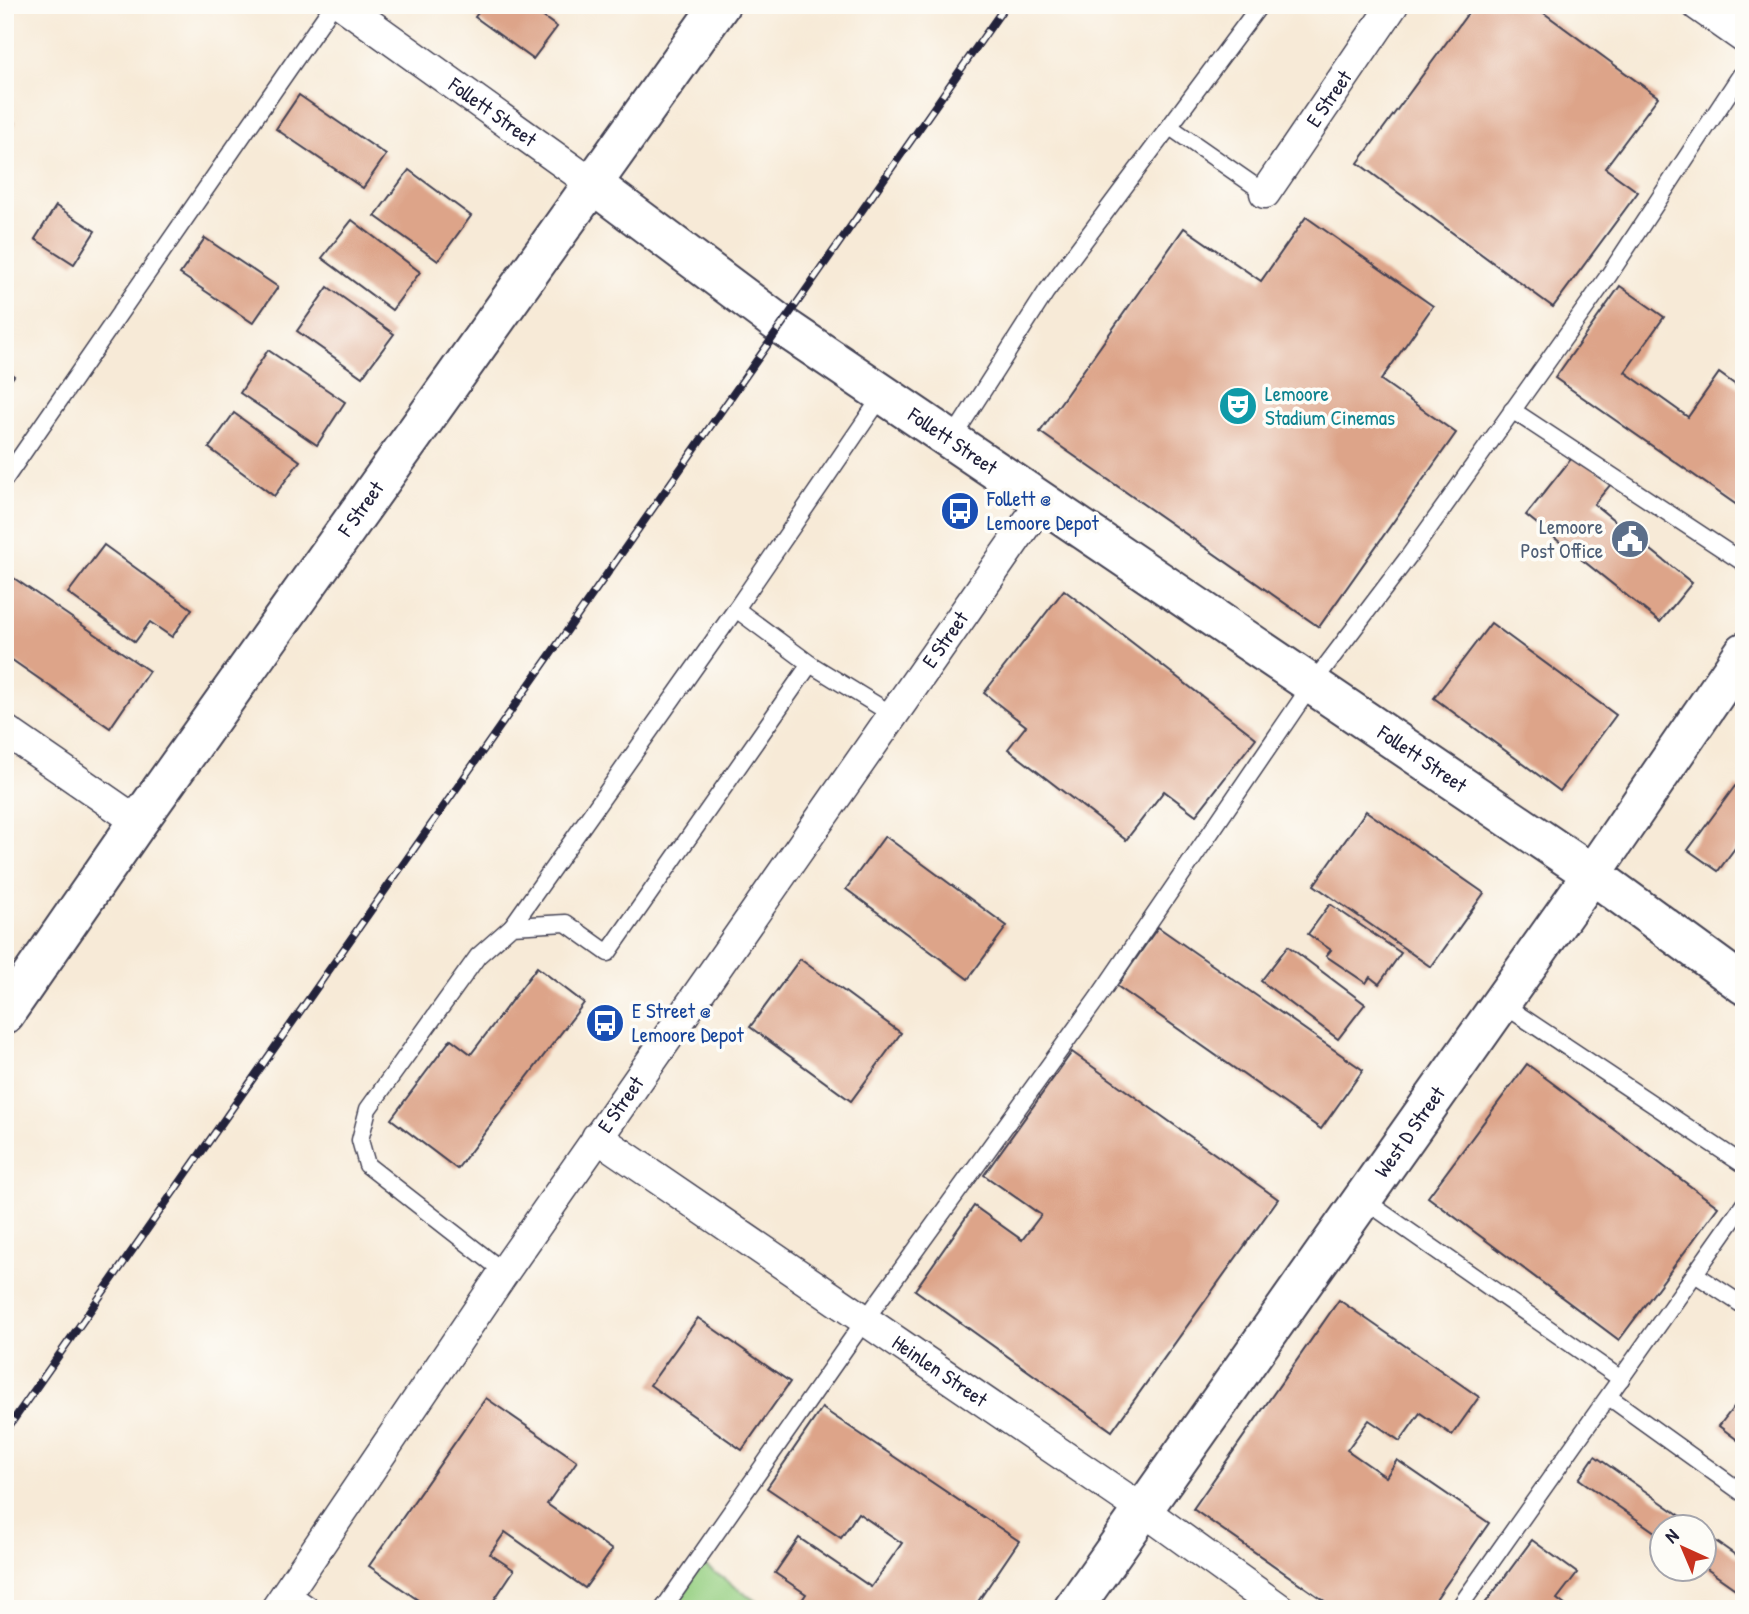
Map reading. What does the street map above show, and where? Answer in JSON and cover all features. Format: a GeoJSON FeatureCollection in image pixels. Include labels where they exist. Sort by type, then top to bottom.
{"type":"FeatureCollection","features":[{"type":"Feature","properties":{"kind":"street","name":"Follett Street"},"geometry":{"type":"LineString","coordinates":[[344,5],[594,185],[782,325],[1592,874],[1744,985]]}},
{"type":"Feature","properties":{"kind":"street","name":"F Street"},"geometry":{"type":"LineString","coordinates":[[5,1014],[138,822],[720,5]]}},
{"type":"Feature","properties":{"kind":"street","name":"E Street"},"geometry":{"type":"LineString","coordinates":[[1265,193],[1393,5]]}},
{"type":"Feature","properties":{"kind":"street"},"geometry":{"type":"LineString","coordinates":[[1697,5],[1744,38]]}},
{"type":"Feature","properties":{"kind":"street","name":"E Street"},"geometry":{"type":"LineString","coordinates":[[282,1600],[597,1137],[1043,500]]}},
{"type":"Feature","properties":{"kind":"street","name":"West D Street"},"geometry":{"type":"LineString","coordinates":[[1073,1609],[1592,874],[1744,652]]}},
{"type":"Feature","properties":{"kind":"street"},"geometry":{"type":"LineString","coordinates":[[5,730],[138,822]]}},
{"type":"Feature","properties":{"kind":"street","name":"Heinlen Street"},"geometry":{"type":"LineString","coordinates":[[597,1137],[1143,1510],[1280,1609]]}},
{"type":"Feature","properties":{"kind":"lane"},"geometry":{"type":"LineString","coordinates":[[5,479],[332,5]]}},
{"type":"Feature","properties":{"kind":"lane"},"geometry":{"type":"LineString","coordinates":[[952,439],[1046,292],[1260,5]]}},
{"type":"Feature","properties":{"kind":"lane"},"geometry":{"type":"LineString","coordinates":[[663,1609],[865,1320],[1089,1010],[1312,684],[1609,275],[1744,69]]}},
{"type":"Feature","properties":{"kind":"lane"},"geometry":{"type":"LineString","coordinates":[[1170,127],[1265,193]]}},
{"type":"Feature","properties":{"kind":"lane"},"geometry":{"type":"LineString","coordinates":[[504,1272],[367,1165],[360,1140],[368,1109],[478,956],[512,926],[736,609],[884,393]]}},
{"type":"Feature","properties":{"kind":"lane"},"geometry":{"type":"LineString","coordinates":[[1512,410],[1744,563]]}},
{"type":"Feature","properties":{"kind":"lane"},"geometry":{"type":"LineString","coordinates":[[736,609],[810,664],[893,715]]}},
{"type":"Feature","properties":{"kind":"lane"},"geometry":{"type":"LineString","coordinates":[[512,926],[566,923],[608,953],[694,834],[810,664]]}},
{"type":"Feature","properties":{"kind":"lane"},"geometry":{"type":"LineString","coordinates":[[1501,1003],[1744,1164]]}},
{"type":"Feature","properties":{"kind":"lane"},"geometry":{"type":"LineString","coordinates":[[1363,1199],[1621,1379]]}},
{"type":"Feature","properties":{"kind":"lane"},"geometry":{"type":"LineString","coordinates":[[1458,1609],[1744,1204]]}},
{"type":"Feature","properties":{"kind":"lane"},"geometry":{"type":"LineString","coordinates":[[1695,1274],[1744,1306]]}},
{"type":"Feature","properties":{"kind":"lane"},"geometry":{"type":"LineString","coordinates":[[1609,1397],[1744,1494]]}},
{"type":"Feature","properties":{"kind":"lane"},"geometry":{"type":"LineString","coordinates":[[282,1600],[315,1609]]}},
{"type":"Feature","properties":{"kind":"green space"},"geometry":{"type":"Polygon","coordinates":[[[697,1560],[767,1609],[663,1609],[697,1560]]]}},
{"type":"Feature","properties":{"kind":"building"},"geometry":{"type":"Polygon","coordinates":[[[484,5],[527,5],[557,27],[533,59],[475,17],[484,5]]]}},
{"type":"Feature","properties":{"kind":"building"},"geometry":{"type":"Polygon","coordinates":[[[1474,5],[1533,5],[1658,97],[1605,168],[1638,192],[1553,307],[1358,163],[1474,5]]]}},
{"type":"Feature","properties":{"kind":"building"},"geometry":{"type":"Polygon","coordinates":[[[299,95],[386,155],[363,188],[276,129],[299,95]]]}},
{"type":"Feature","properties":{"kind":"building"},"geometry":{"type":"Polygon","coordinates":[[[5,116],[15,123],[5,137],[5,116]]]}},
{"type":"Feature","properties":{"kind":"building"},"geometry":{"type":"Polygon","coordinates":[[[409,170],[471,216],[438,261],[375,216],[409,170]]]}},
{"type":"Feature","properties":{"kind":"building"},"geometry":{"type":"Polygon","coordinates":[[[56,206],[95,231],[74,264],[35,239],[56,206]]]}},
{"type":"Feature","properties":{"kind":"building","name":"Lemoore Stadium Cinemas"},"geometry":{"type":"Polygon","coordinates":[[[1306,217],[1433,306],[1381,380],[1456,433],[1319,627],[1040,432],[1184,228],[1261,281],[1306,217]]]}},
{"type":"Feature","properties":{"kind":"building"},"geometry":{"type":"Polygon","coordinates":[[[352,220],[420,272],[392,310],[322,258],[352,220]]]}},
{"type":"Feature","properties":{"kind":"building"},"geometry":{"type":"Polygon","coordinates":[[[205,238],[278,287],[253,323],[180,274],[205,238]]]}},
{"type":"Feature","properties":{"kind":"building"},"geometry":{"type":"Polygon","coordinates":[[[1620,286],[1664,317],[1625,372],[1688,417],[1719,373],[1744,391],[1744,510],[1555,378],[1620,286]]]}},
{"type":"Feature","properties":{"kind":"building"},"geometry":{"type":"Polygon","coordinates":[[[328,287],[394,334],[362,377],[297,331],[328,287]]]}},
{"type":"Feature","properties":{"kind":"building"},"geometry":{"type":"Polygon","coordinates":[[[268,350],[345,402],[317,445],[240,393],[268,350]]]}},
{"type":"Feature","properties":{"kind":"building"},"geometry":{"type":"Polygon","coordinates":[[[5,369],[14,376],[5,388],[5,369]]]}},
{"type":"Feature","properties":{"kind":"building"},"geometry":{"type":"Polygon","coordinates":[[[234,413],[300,461],[274,496],[209,448],[234,413]]]}},
{"type":"Feature","properties":{"kind":"building"},"geometry":{"type":"Polygon","coordinates":[[[1575,454],[1612,483],[1594,504],[1692,583],[1660,622],[1526,515],[1575,454]]]}},
{"type":"Feature","properties":{"kind":"building"},"geometry":{"type":"Polygon","coordinates":[[[104,545],[192,609],[172,637],[150,622],[135,642],[68,593],[104,545]]]}},
{"type":"Feature","properties":{"kind":"building"},"geometry":{"type":"Polygon","coordinates":[[[5,572],[149,671],[110,728],[5,655],[5,572]]]}},
{"type":"Feature","properties":{"kind":"building"},"geometry":{"type":"Polygon","coordinates":[[[1064,590],[1256,738],[1196,815],[1164,791],[1126,840],[1008,749],[1026,726],[984,693],[1064,590]]]}},
{"type":"Feature","properties":{"kind":"building"},"geometry":{"type":"Polygon","coordinates":[[[1491,623],[1616,715],[1560,791],[1434,698],[1491,623]]]}},
{"type":"Feature","properties":{"kind":"building"},"geometry":{"type":"Polygon","coordinates":[[[1735,786],[1744,792],[1744,836],[1718,871],[1688,850],[1735,786]]]}},
{"type":"Feature","properties":{"kind":"building"},"geometry":{"type":"Polygon","coordinates":[[[1366,811],[1484,893],[1431,967],[1314,885],[1366,811]]]}},
{"type":"Feature","properties":{"kind":"building"},"geometry":{"type":"Polygon","coordinates":[[[885,836],[1007,926],[968,979],[846,889],[885,836]]]}},
{"type":"Feature","properties":{"kind":"building"},"geometry":{"type":"Polygon","coordinates":[[[1330,904],[1401,953],[1379,984],[1370,977],[1366,983],[1326,956],[1331,950],[1308,934],[1330,904]]]}},
{"type":"Feature","properties":{"kind":"building"},"geometry":{"type":"Polygon","coordinates":[[[1158,927],[1363,1070],[1321,1129],[1117,986],[1158,927]]]}},
{"type":"Feature","properties":{"kind":"building"},"geometry":{"type":"Polygon","coordinates":[[[1288,946],[1365,1004],[1338,1039],[1261,981],[1288,946]]]}},
{"type":"Feature","properties":{"kind":"building"},"geometry":{"type":"Polygon","coordinates":[[[800,959],[901,1033],[851,1101],[750,1027],[800,959]]]}},
{"type":"Feature","properties":{"kind":"building"},"geometry":{"type":"Polygon","coordinates":[[[537,967],[584,1003],[457,1169],[391,1119],[451,1039],[471,1054],[537,967]]]}},
{"type":"Feature","properties":{"kind":"building"},"geometry":{"type":"Polygon","coordinates":[[[1072,1052],[1278,1199],[1112,1431],[915,1290],[974,1206],[1022,1240],[1041,1215],[984,1175],[1072,1052]]]}},
{"type":"Feature","properties":{"kind":"building"},"geometry":{"type":"Polygon","coordinates":[[[1527,1064],[1718,1207],[1619,1340],[1428,1197],[1527,1064]]]}},
{"type":"Feature","properties":{"kind":"building"},"geometry":{"type":"Polygon","coordinates":[[[1339,1300],[1479,1397],[1452,1435],[1420,1413],[1400,1441],[1369,1420],[1347,1450],[1386,1477],[1397,1460],[1489,1523],[1429,1609],[1336,1609],[1193,1509],[1339,1300]]]}},
{"type":"Feature","properties":{"kind":"building"},"geometry":{"type":"Polygon","coordinates":[[[698,1318],[790,1382],[742,1450],[650,1385],[698,1318]]]}},
{"type":"Feature","properties":{"kind":"building"},"geometry":{"type":"Polygon","coordinates":[[[1744,1394],[1744,1445],[1719,1426],[1744,1394]]]}},
{"type":"Feature","properties":{"kind":"building"},"geometry":{"type":"Polygon","coordinates":[[[486,1398],[577,1461],[547,1504],[612,1550],[585,1588],[505,1532],[490,1554],[514,1570],[488,1609],[431,1609],[369,1566],[486,1398]]]}},
{"type":"Feature","properties":{"kind":"building"},"geometry":{"type":"Polygon","coordinates":[[[822,1408],[1019,1541],[973,1609],[796,1609],[806,1594],[775,1573],[799,1538],[871,1587],[902,1543],[858,1513],[841,1538],[767,1488],[822,1408]]]}},
{"type":"Feature","properties":{"kind":"building"},"geometry":{"type":"Polygon","coordinates":[[[1595,1456],[1675,1512],[1648,1512],[1648,1527],[1579,1479],[1595,1456]]]}},
{"type":"Feature","properties":{"kind":"building"},"geometry":{"type":"Polygon","coordinates":[[[1532,1540],[1577,1573],[1557,1599],[1570,1609],[1481,1609],[1532,1540]]]}},
{"type":"Feature","properties":{"kind":"building"},"geometry":{"type":"Polygon","coordinates":[[[1718,1543],[1744,1561],[1744,1595],[1718,1577],[1718,1543]]]}},
{"type":"Feature","properties":{"kind":"railway"},"geometry":{"type":"LineString","coordinates":[[5,1432],[1006,5]]}},
{"type":"Feature","properties":{"kind":"place","name":"Lemoore Stadium Cinemas"},"geometry":{"type":"Point","coordinates":[1238,406]}},
{"type":"Feature","properties":{"kind":"place","name":"Follett @ Lemoore Depot"},"geometry":{"type":"Point","coordinates":[960,511]}},
{"type":"Feature","properties":{"kind":"place","name":"Lemoore Post Office"},"geometry":{"type":"Point","coordinates":[1630,539]}},
{"type":"Feature","properties":{"kind":"place","name":"E Street @ Lemoore Depot"},"geometry":{"type":"Point","coordinates":[605,1023]}}]}
